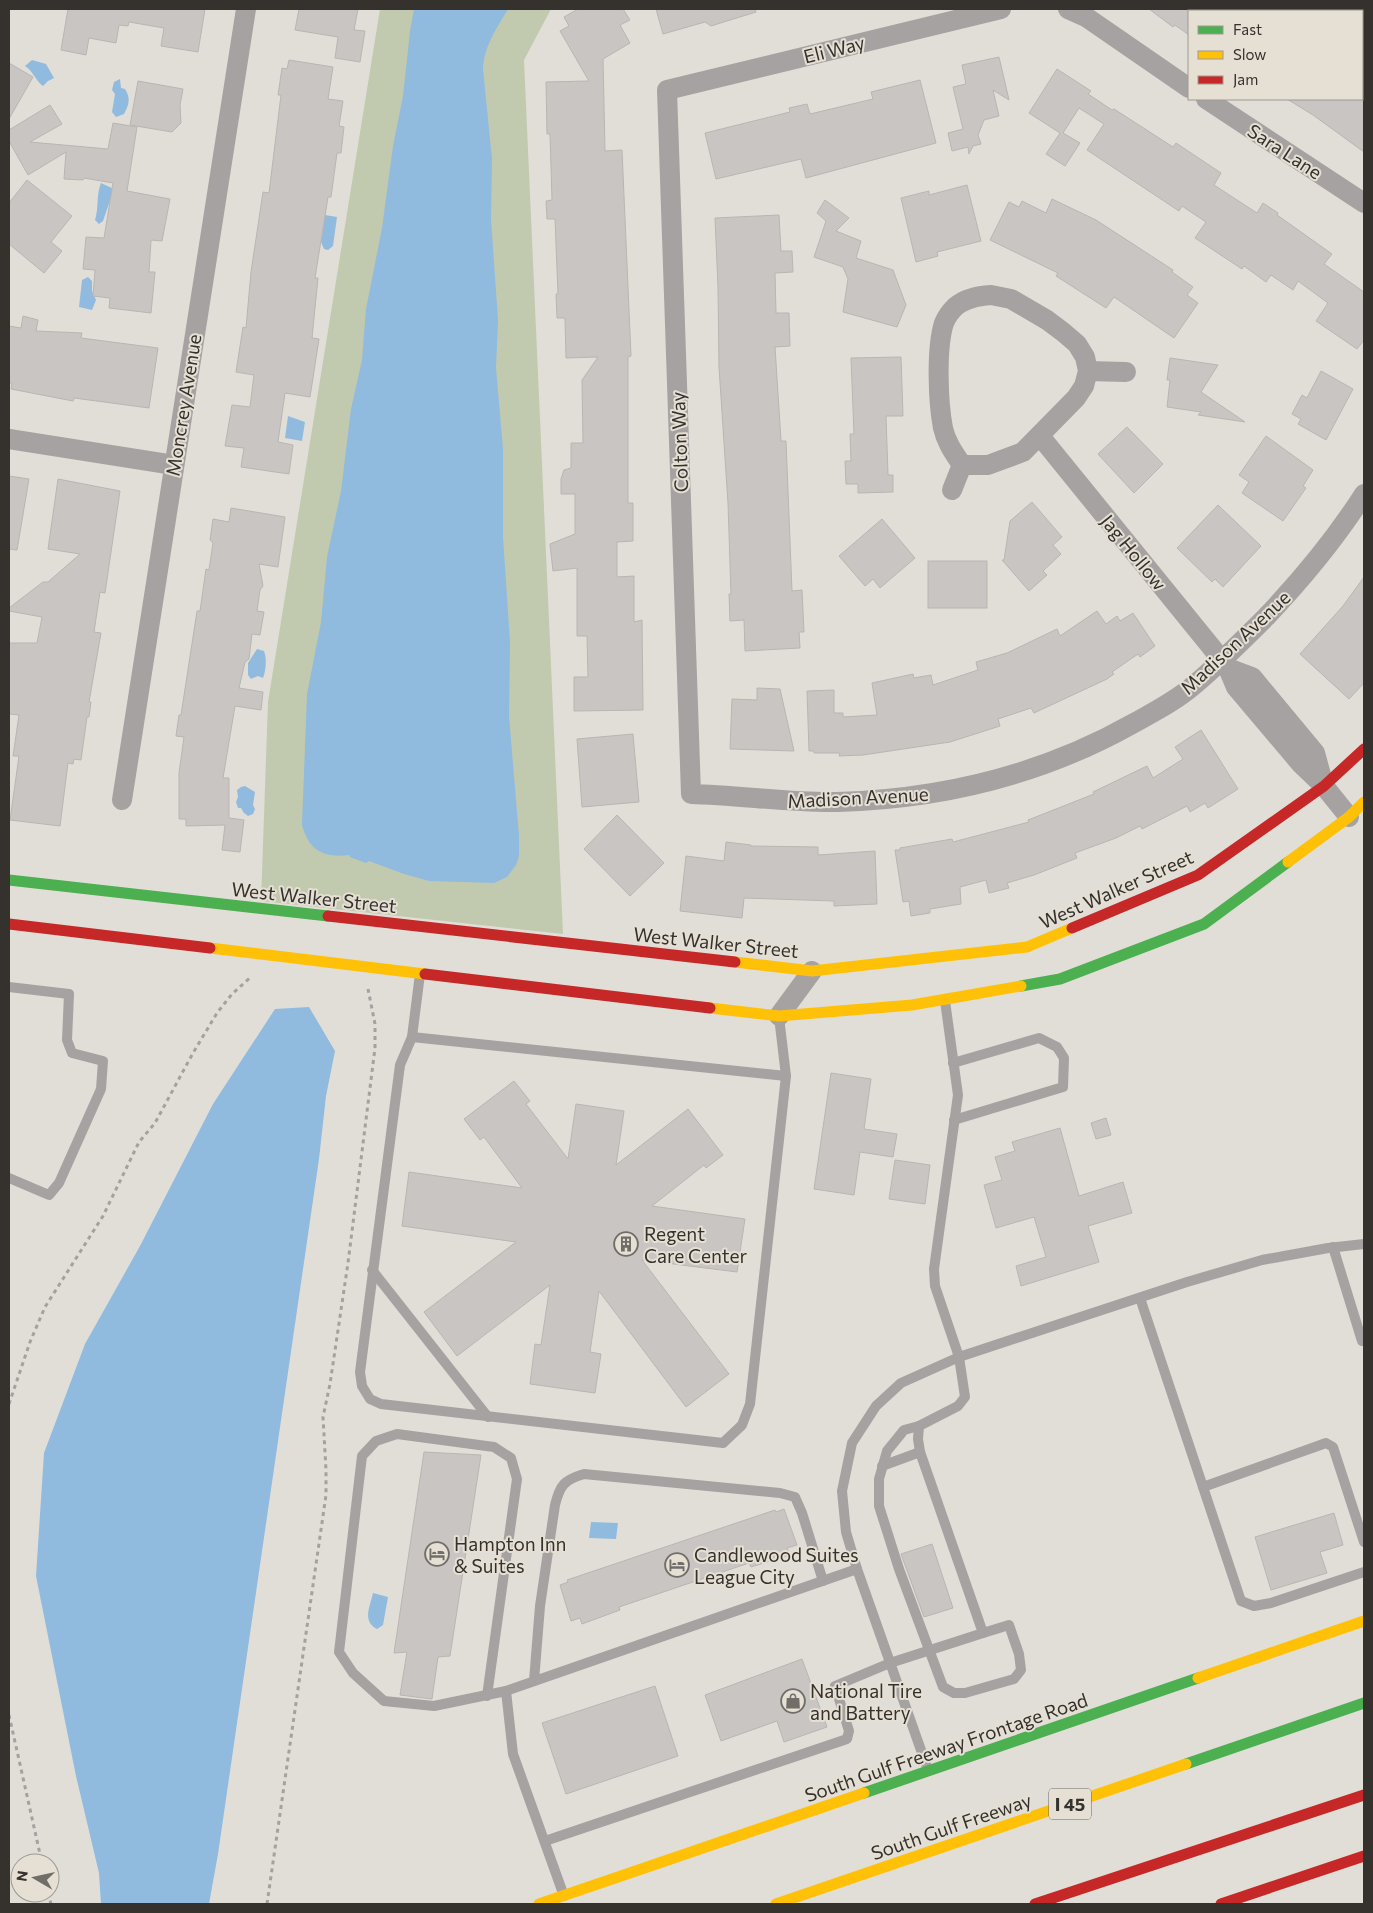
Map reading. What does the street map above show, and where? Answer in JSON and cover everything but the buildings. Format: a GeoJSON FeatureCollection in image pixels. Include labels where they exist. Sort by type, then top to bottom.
{"type":"FeatureCollection","features":[{"type":"Feature","properties":{"kind":"main road","name":"West Walker Street"},"geometry":{"type":"LineString","coordinates":[[9,880],[812,970],[1027,947],[1198,875],[1324,786],[1364,748]]}},
{"type":"Feature","properties":{"kind":"main road"},"geometry":{"type":"LineString","coordinates":[[9,924],[779,1016],[912,1005],[1060,979],[1204,924],[1349,817],[1364,802]]}},
{"type":"Feature","properties":{"kind":"main road","name":"South Gulf Freeway Frontage Road"},"geometry":{"type":"LineString","coordinates":[[539,1904],[1364,1621]]}},
{"type":"Feature","properties":{"kind":"main road","name":"South Gulf Freeway"},"geometry":{"type":"LineString","coordinates":[[776,1904],[1364,1703]]}},
{"type":"Feature","properties":{"kind":"main road"},"geometry":{"type":"LineString","coordinates":[[1035,1904],[1364,1795]]}},
{"type":"Feature","properties":{"kind":"main road"},"geometry":{"type":"LineString","coordinates":[[1221,1904],[1364,1856]]}},
{"type":"Feature","properties":{"kind":"street","name":"Moncrey Avenue"},"geometry":{"type":"LineString","coordinates":[[122,800],[246,9]]}},
{"type":"Feature","properties":{"kind":"street","name":"Eli Way"},"geometry":{"type":"LineString","coordinates":[[667,90],[1002,9]]}},
{"type":"Feature","properties":{"kind":"street"},"geometry":{"type":"LineString","coordinates":[[1068,9],[1086,17],[1188,87]]}},
{"type":"Feature","properties":{"kind":"street","name":"Colton Way"},"geometry":{"type":"LineString","coordinates":[[667,90],[691,794]]}},
{"type":"Feature","properties":{"kind":"street","name":"Sara Lane"},"geometry":{"type":"LineString","coordinates":[[1208,100],[1364,203]]}},
{"type":"Feature","properties":{"kind":"street"},"geometry":{"type":"LineString","coordinates":[[991,295],[1011,299],[1047,320],[1077,344],[1085,357],[1088,371],[1084,386],[1076,398],[1023,452],[988,465],[962,465],[948,446],[943,428],[940,399],[940,340],[945,321],[955,307],[972,297],[991,295]]}},
{"type":"Feature","properties":{"kind":"street"},"geometry":{"type":"LineString","coordinates":[[1088,371],[1126,372]]}},
{"type":"Feature","properties":{"kind":"street","name":"Jag Hollow"},"geometry":{"type":"LineString","coordinates":[[1040,436],[1225,664],[1236,687],[1300,764],[1324,786],[1349,817]]}},
{"type":"Feature","properties":{"kind":"street"},"geometry":{"type":"LineString","coordinates":[[9,439],[174,465]]}},
{"type":"Feature","properties":{"kind":"street"},"geometry":{"type":"LineString","coordinates":[[952,490],[962,465]]}},
{"type":"Feature","properties":{"kind":"street","name":"Madison Avenue"},"geometry":{"type":"LineString","coordinates":[[691,794],[792,802],[838,802],[940,792],[1021,774],[1071,755],[1141,720],[1225,664],[1250,632],[1288,593],[1334,539],[1364,494]]}},
{"type":"Feature","properties":{"kind":"street"},"geometry":{"type":"LineString","coordinates":[[779,1016],[812,970]]}},
{"type":"Feature","properties":{"kind":"lane"},"geometry":{"type":"LineString","coordinates":[[420,974],[412,1037],[400,1065],[372,1270],[360,1372],[362,1386],[370,1399],[381,1404],[488,1418],[723,1443],[742,1425],[750,1404],[786,1076],[779,1016]]}},
{"type":"Feature","properties":{"kind":"lane"},"geometry":{"type":"LineString","coordinates":[[9,987],[69,994],[67,1040],[72,1053],[103,1061],[102,1089],[59,1183],[49,1195],[9,1178]]}},
{"type":"Feature","properties":{"kind":"lane"},"geometry":{"type":"LineString","coordinates":[[545,1841],[848,1739],[849,1731],[835,1686],[890,1663],[930,1650],[982,1632],[1009,1625],[1019,1654],[1021,1670],[1014,1679],[965,1693],[954,1694],[943,1687],[930,1650],[899,1569],[879,1506],[878,1491],[882,1466],[887,1452],[904,1430],[919,1426],[958,1406],[965,1397],[960,1357],[936,1286],[934,1269],[958,1095],[944,1000]]}},
{"type":"Feature","properties":{"kind":"lane"},"geometry":{"type":"LineString","coordinates":[[412,1037],[786,1076]]}},
{"type":"Feature","properties":{"kind":"lane"},"geometry":{"type":"LineString","coordinates":[[953,1063],[1039,1038],[1057,1047],[1064,1058],[1063,1087],[954,1120]]}},
{"type":"Feature","properties":{"kind":"lane"},"geometry":{"type":"LineString","coordinates":[[929,1771],[857,1569],[846,1532],[842,1491],[852,1443],[876,1406],[901,1383],[960,1357],[1262,1260],[1333,1247],[1364,1244]]}},
{"type":"Feature","properties":{"kind":"lane"},"geometry":{"type":"LineString","coordinates":[[1333,1247],[1363,1343]]}},
{"type":"Feature","properties":{"kind":"lane"},"geometry":{"type":"LineString","coordinates":[[372,1270],[488,1418]]}},
{"type":"Feature","properties":{"kind":"lane"},"geometry":{"type":"LineString","coordinates":[[1140,1298],[1241,1601],[1254,1606],[1271,1603],[1364,1572]]}},
{"type":"Feature","properties":{"kind":"lane"},"geometry":{"type":"LineString","coordinates":[[919,1426],[920,1452],[982,1632]]}},
{"type":"Feature","properties":{"kind":"lane"},"geometry":{"type":"LineString","coordinates":[[487,1696],[517,1479],[512,1458],[494,1447],[397,1434],[376,1441],[362,1456],[339,1652],[353,1673],[384,1701],[434,1706],[487,1696],[506,1691],[857,1569]]}},
{"type":"Feature","properties":{"kind":"lane"},"geometry":{"type":"LineString","coordinates":[[1203,1487],[1326,1443],[1333,1447],[1364,1542]]}},
{"type":"Feature","properties":{"kind":"lane"},"geometry":{"type":"LineString","coordinates":[[882,1466],[920,1452]]}},
{"type":"Feature","properties":{"kind":"lane"},"geometry":{"type":"LineString","coordinates":[[534,1681],[540,1606],[555,1505],[559,1490],[570,1478],[584,1474],[780,1493],[795,1497],[822,1580]]}},
{"type":"Feature","properties":{"kind":"lane"},"geometry":{"type":"LineString","coordinates":[[506,1691],[513,1754],[564,1896]]}},
{"type":"Feature","properties":{"kind":"path"},"geometry":{"type":"LineString","coordinates":[[9,1404],[30,1342],[45,1307],[103,1216],[139,1142],[155,1123],[217,1012],[232,994],[254,974]]}},
{"type":"Feature","properties":{"kind":"path"},"geometry":{"type":"LineString","coordinates":[[266,1904],[326,1495],[323,1418],[335,1356],[371,1095],[375,1024],[368,988]]}},
{"type":"Feature","properties":{"kind":"path"},"geometry":{"type":"LineString","coordinates":[[9,1715],[40,1853]]}},
{"type":"Feature","properties":{"kind":"green space"},"geometry":{"type":"Polygon","coordinates":[[[380,9],[551,9],[524,60],[563,934],[261,901],[268,702],[380,9]]]}},
{"type":"Feature","properties":{"kind":"green space"},"geometry":{"type":"Polygon","coordinates":[[[1307,9],[1364,9],[1364,47],[1363,10],[1307,9]]]}},
{"type":"Feature","properties":{"kind":"water"},"geometry":{"type":"Polygon","coordinates":[[[414,9],[508,9],[488,45],[483,69],[492,159],[491,219],[498,320],[496,368],[503,449],[503,537],[510,642],[509,716],[519,856],[516,865],[507,877],[494,883],[429,881],[369,861],[366,863],[349,855],[325,854],[313,847],[302,825],[307,694],[321,622],[327,557],[341,491],[351,409],[362,360],[366,309],[382,228],[393,146],[403,96],[414,9]]]}},
{"type":"Feature","properties":{"kind":"water"},"geometry":{"type":"Polygon","coordinates":[[[32,60],[46,64],[54,78],[43,86],[25,66],[32,60]]]}},
{"type":"Feature","properties":{"kind":"water"},"geometry":{"type":"Polygon","coordinates":[[[120,79],[121,88],[127,92],[129,102],[124,114],[116,117],[112,112],[115,94],[112,90],[114,82],[120,79]]]}},
{"type":"Feature","properties":{"kind":"water"},"geometry":{"type":"Polygon","coordinates":[[[101,183],[114,189],[103,221],[99,224],[95,220],[101,183]]]}},
{"type":"Feature","properties":{"kind":"water"},"geometry":{"type":"Polygon","coordinates":[[[325,215],[337,217],[333,246],[328,250],[324,249],[321,242],[325,215]]]}},
{"type":"Feature","properties":{"kind":"water"},"geometry":{"type":"Polygon","coordinates":[[[88,277],[92,281],[92,291],[96,300],[92,310],[79,307],[82,280],[88,277]]]}},
{"type":"Feature","properties":{"kind":"water"},"geometry":{"type":"Polygon","coordinates":[[[288,416],[305,422],[302,441],[285,438],[288,416]]]}},
{"type":"Feature","properties":{"kind":"water"},"geometry":{"type":"Polygon","coordinates":[[[257,649],[264,651],[266,661],[265,672],[263,678],[258,676],[251,679],[248,675],[248,663],[257,649]]]}},
{"type":"Feature","properties":{"kind":"water"},"geometry":{"type":"Polygon","coordinates":[[[245,786],[255,792],[253,805],[255,809],[253,814],[248,816],[241,808],[238,808],[236,802],[238,797],[237,790],[245,786]]]}},
{"type":"Feature","properties":{"kind":"water"},"geometry":{"type":"Polygon","coordinates":[[[309,1007],[335,1051],[326,1096],[319,1159],[218,1854],[209,1904],[101,1904],[99,1873],[76,1776],[36,1576],[44,1453],[85,1344],[140,1246],[213,1104],[275,1009],[309,1007]]]}},
{"type":"Feature","properties":{"kind":"water"},"geometry":{"type":"Polygon","coordinates":[[[591,1522],[618,1523],[616,1539],[589,1538],[591,1522]]]}},
{"type":"Feature","properties":{"kind":"water"},"geometry":{"type":"Polygon","coordinates":[[[373,1593],[388,1597],[383,1625],[377,1629],[372,1626],[368,1618],[373,1593]]]}},
{"type":"Feature","properties":{"kind":"traffic: fast"},"geometry":{"type":"LineString","coordinates":[[1021,986],[1060,979],[1204,924],[1288,862]]}},
{"type":"Feature","properties":{"kind":"traffic: fast"},"geometry":{"type":"LineString","coordinates":[[9,880],[328,916]]}},
{"type":"Feature","properties":{"kind":"traffic: fast"},"geometry":{"type":"LineString","coordinates":[[864,1793],[1198,1678]]}},
{"type":"Feature","properties":{"kind":"traffic: fast"},"geometry":{"type":"LineString","coordinates":[[1186,1764],[1364,1703]]}},
{"type":"Feature","properties":{"kind":"traffic: slow"},"geometry":{"type":"LineString","coordinates":[[1288,862],[1349,817],[1364,802]]}},
{"type":"Feature","properties":{"kind":"traffic: slow"},"geometry":{"type":"LineString","coordinates":[[735,962],[812,971],[1027,947],[1072,928]]}},
{"type":"Feature","properties":{"kind":"traffic: slow"},"geometry":{"type":"LineString","coordinates":[[210,948],[425,974]]}},
{"type":"Feature","properties":{"kind":"traffic: slow"},"geometry":{"type":"LineString","coordinates":[[710,1008],[779,1016],[912,1005],[1021,986]]}},
{"type":"Feature","properties":{"kind":"traffic: slow"},"geometry":{"type":"LineString","coordinates":[[1198,1678],[1364,1621]]}},
{"type":"Feature","properties":{"kind":"traffic: slow"},"geometry":{"type":"LineString","coordinates":[[776,1904],[1186,1764]]}},
{"type":"Feature","properties":{"kind":"traffic: slow"},"geometry":{"type":"LineString","coordinates":[[539,1904],[864,1793]]}},
{"type":"Feature","properties":{"kind":"traffic: jam"},"geometry":{"type":"LineString","coordinates":[[1072,928],[1198,875],[1324,786],[1364,749]]}},
{"type":"Feature","properties":{"kind":"traffic: jam"},"geometry":{"type":"LineString","coordinates":[[328,916],[735,962]]}},
{"type":"Feature","properties":{"kind":"traffic: jam"},"geometry":{"type":"LineString","coordinates":[[9,924],[210,948]]}},
{"type":"Feature","properties":{"kind":"traffic: jam"},"geometry":{"type":"LineString","coordinates":[[425,974],[710,1008]]}},
{"type":"Feature","properties":{"kind":"traffic: jam"},"geometry":{"type":"LineString","coordinates":[[1035,1904],[1364,1795]]}},
{"type":"Feature","properties":{"kind":"traffic: jam"},"geometry":{"type":"LineString","coordinates":[[1221,1904],[1364,1856]]}},
{"type":"Feature","properties":{"kind":"place","name":"Regent Care Center"},"geometry":{"type":"Point","coordinates":[626,1244]}},
{"type":"Feature","properties":{"kind":"place","name":"Hampton Inn & Suites"},"geometry":{"type":"Point","coordinates":[437,1554]}},
{"type":"Feature","properties":{"kind":"place","name":"Candlewood Suites League City"},"geometry":{"type":"Point","coordinates":[677,1565]}},
{"type":"Feature","properties":{"kind":"place","name":"National Tire and Battery"},"geometry":{"type":"Point","coordinates":[793,1701]}}]}
